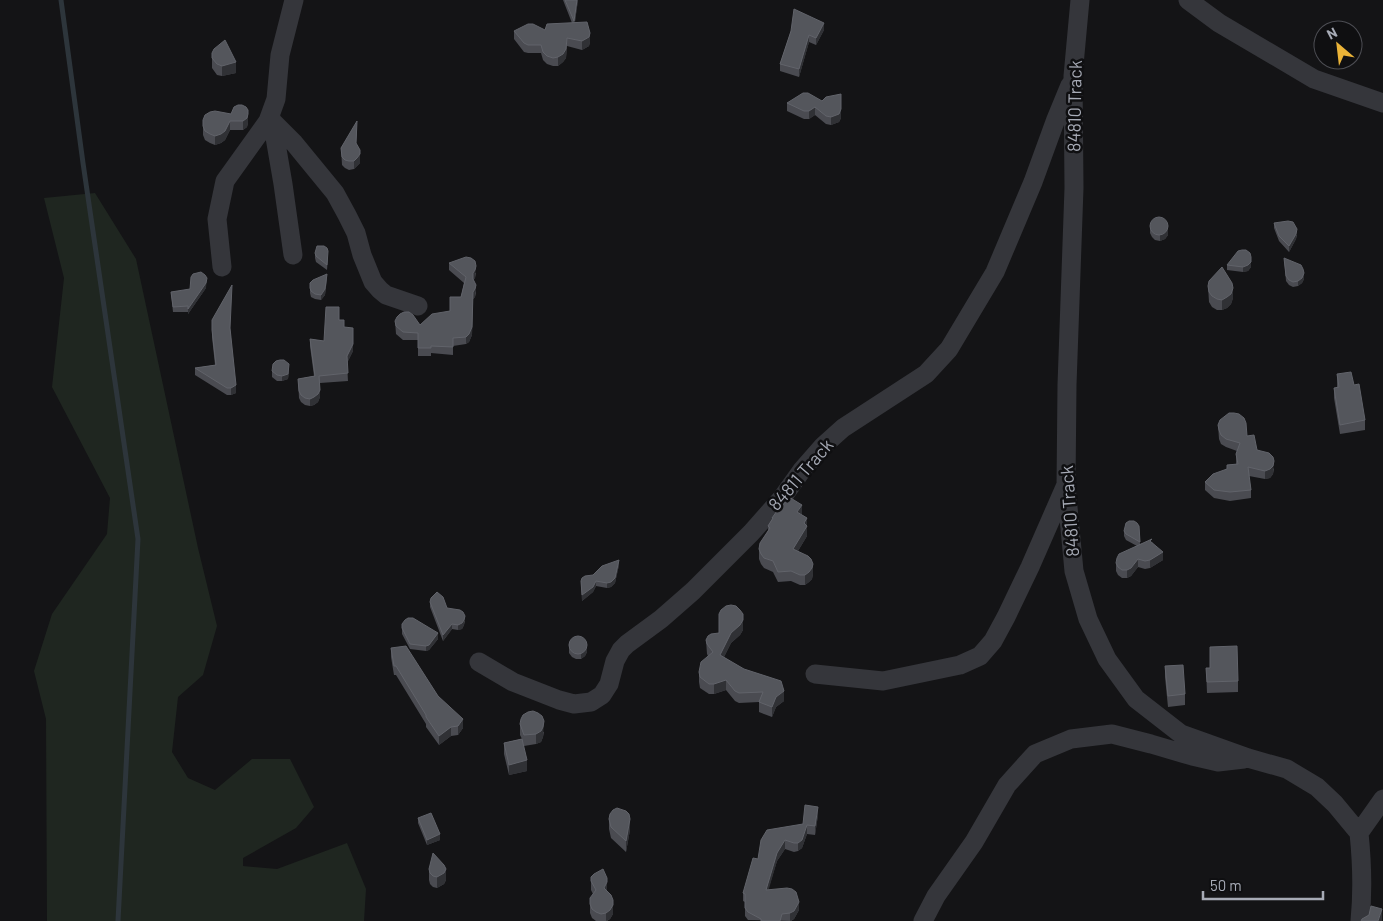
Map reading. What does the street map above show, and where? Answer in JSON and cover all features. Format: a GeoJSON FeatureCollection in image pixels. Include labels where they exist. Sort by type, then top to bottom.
{"type":"FeatureCollection","features":[{"type":"Feature","properties":{"kind":"street"},"geometry":{"type":"LineString","coordinates":[[293,255],[271,118],[276,99],[280,55],[294,0]]}},
{"type":"Feature","properties":{"kind":"street","name":"84810 Track"},"geometry":{"type":"LineString","coordinates":[[1080,0],[1074,76],[1074,188],[1066,486],[1074,571],[1088,619],[1107,659],[1136,699],[1181,734],[1248,758],[1287,769],[1317,787],[1335,804],[1359,833]]}},
{"type":"Feature","properties":{"kind":"street"},"geometry":{"type":"LineString","coordinates":[[1188,0],[1218,23],[1314,79],[1383,103]]}},
{"type":"Feature","properties":{"kind":"street","name":"84811 Track"},"geometry":{"type":"LineString","coordinates":[[480,662],[513,682],[559,700],[574,704],[590,702],[602,695],[609,684],[615,660],[620,650],[661,619],[693,591],[782,498],[802,470],[823,446],[843,428],[926,374],[949,349],[995,272],[1033,182],[1074,76]]}},
{"type":"Feature","properties":{"kind":"street"},"geometry":{"type":"LineString","coordinates":[[222,267],[217,219],[225,181],[271,118]]}},
{"type":"Feature","properties":{"kind":"street"},"geometry":{"type":"LineString","coordinates":[[271,118],[335,193],[356,233],[362,255],[373,282],[386,295],[418,306]]}},
{"type":"Feature","properties":{"kind":"street"},"geometry":{"type":"LineString","coordinates":[[815,674],[883,681],[960,665],[980,656],[994,641],[1006,618],[1066,486]]}},
{"type":"Feature","properties":{"kind":"street"},"geometry":{"type":"LineString","coordinates":[[924,921],[936,896],[974,842],[1007,785],[1035,754],[1071,739],[1112,734],[1218,762],[1248,758]]}},
{"type":"Feature","properties":{"kind":"street"},"geometry":{"type":"LineString","coordinates":[[1360,921],[1362,884],[1359,833],[1383,799]]}},
{"type":"Feature","properties":{"kind":"shaded area"},"geometry":{"type":"Polygon","coordinates":[[[95,193],[136,259],[198,548],[217,626],[203,675],[178,697],[172,752],[188,778],[215,790],[252,759],[290,759],[314,807],[296,828],[243,858],[243,866],[277,869],[347,843],[366,889],[364,921],[47,921],[46,719],[34,671],[52,614],[107,534],[110,498],[52,387],[64,278],[44,198],[95,193]]]}},
{"type":"Feature","properties":{"kind":"building"},"geometry":{"type":"Polygon","coordinates":[[[565,0],[577,0],[574,21],[565,0]]]}},
{"type":"Feature","properties":{"kind":"building"},"geometry":{"type":"Polygon","coordinates":[[[794,9],[824,23],[816,38],[809,35],[799,69],[780,64],[791,31],[794,9]]]}},
{"type":"Feature","properties":{"kind":"building"},"geometry":{"type":"Polygon","coordinates":[[[587,22],[590,33],[589,37],[582,41],[567,38],[566,49],[563,54],[553,58],[543,52],[541,45],[528,45],[524,43],[514,31],[528,24],[533,24],[545,30],[547,24],[587,22]]]}},
{"type":"Feature","properties":{"kind":"building"},"geometry":{"type":"Polygon","coordinates":[[[225,40],[236,62],[222,66],[217,64],[212,58],[212,53],[225,40]]]}},
{"type":"Feature","properties":{"kind":"building"},"geometry":{"type":"Polygon","coordinates":[[[803,93],[808,93],[822,101],[826,97],[841,94],[839,114],[831,117],[826,116],[815,107],[809,111],[804,111],[787,103],[803,93]]]}},
{"type":"Feature","properties":{"kind":"building"},"geometry":{"type":"Polygon","coordinates":[[[238,105],[246,107],[248,110],[247,118],[243,121],[230,121],[225,131],[215,136],[205,131],[203,120],[205,115],[215,111],[231,114],[234,107],[238,105]]]}},
{"type":"Feature","properties":{"kind":"building"},"geometry":{"type":"Polygon","coordinates":[[[357,121],[356,143],[360,154],[354,161],[345,160],[342,157],[341,148],[357,121]]]}},
{"type":"Feature","properties":{"kind":"building"},"geometry":{"type":"Polygon","coordinates":[[[1159,217],[1165,220],[1168,226],[1165,232],[1159,235],[1153,232],[1150,226],[1153,220],[1159,217]]]}},
{"type":"Feature","properties":{"kind":"building"},"geometry":{"type":"Polygon","coordinates":[[[1293,222],[1297,229],[1289,246],[1279,236],[1274,223],[1293,222]]]}},
{"type":"Feature","properties":{"kind":"building"},"geometry":{"type":"Polygon","coordinates":[[[317,246],[327,248],[327,265],[316,256],[317,246]]]}},
{"type":"Feature","properties":{"kind":"building"},"geometry":{"type":"Polygon","coordinates":[[[1242,250],[1250,253],[1251,262],[1248,265],[1243,267],[1227,265],[1238,251],[1242,250]]]}},
{"type":"Feature","properties":{"kind":"building"},"geometry":{"type":"Polygon","coordinates":[[[466,257],[475,261],[476,266],[473,273],[476,285],[473,292],[472,327],[469,334],[466,337],[453,338],[453,347],[431,346],[431,348],[418,348],[418,333],[403,332],[396,326],[395,321],[397,317],[404,312],[409,312],[420,325],[432,314],[450,311],[450,297],[461,297],[466,277],[449,263],[466,257]]]}},
{"type":"Feature","properties":{"kind":"building"},"geometry":{"type":"Polygon","coordinates":[[[1284,258],[1301,265],[1304,273],[1298,281],[1293,282],[1286,276],[1284,258]]]}},
{"type":"Feature","properties":{"kind":"building"},"geometry":{"type":"Polygon","coordinates":[[[1222,267],[1233,288],[1231,294],[1222,300],[1212,296],[1208,286],[1209,281],[1222,267]]]}},
{"type":"Feature","properties":{"kind":"building"},"geometry":{"type":"Polygon","coordinates":[[[201,272],[207,278],[206,283],[188,309],[188,306],[173,307],[171,292],[190,289],[191,277],[193,274],[201,272]]]}},
{"type":"Feature","properties":{"kind":"building"},"geometry":{"type":"Polygon","coordinates":[[[327,274],[325,289],[321,295],[311,291],[310,283],[327,274]]]}},
{"type":"Feature","properties":{"kind":"building"},"geometry":{"type":"Polygon","coordinates":[[[232,285],[230,328],[236,385],[227,388],[195,368],[216,365],[212,320],[232,285]]]}},
{"type":"Feature","properties":{"kind":"building"},"geometry":{"type":"Polygon","coordinates":[[[326,307],[339,307],[339,320],[344,320],[344,327],[353,328],[353,344],[347,356],[348,373],[319,376],[320,390],[318,394],[310,399],[305,398],[299,391],[298,379],[315,376],[310,339],[324,341],[326,307]]]}},
{"type":"Feature","properties":{"kind":"building"},"geometry":{"type":"Polygon","coordinates":[[[284,360],[289,364],[288,374],[282,376],[272,371],[273,364],[284,360]]]}},
{"type":"Feature","properties":{"kind":"building"},"geometry":{"type":"Polygon","coordinates":[[[1351,372],[1354,385],[1359,384],[1365,420],[1340,425],[1334,388],[1339,387],[1337,374],[1351,372]]]}},
{"type":"Feature","properties":{"kind":"building"},"geometry":{"type":"Polygon","coordinates":[[[1229,413],[1239,414],[1244,418],[1247,436],[1254,435],[1257,450],[1269,453],[1273,457],[1273,466],[1265,471],[1248,467],[1251,490],[1230,492],[1214,490],[1205,482],[1213,474],[1227,469],[1227,465],[1238,464],[1236,454],[1240,443],[1226,439],[1221,435],[1218,425],[1220,420],[1229,413]]]}},
{"type":"Feature","properties":{"kind":"building"},"geometry":{"type":"Polygon","coordinates":[[[789,497],[802,505],[797,512],[807,518],[804,523],[807,526],[793,549],[811,559],[812,568],[805,575],[791,571],[778,572],[773,561],[764,558],[759,549],[760,543],[770,528],[768,526],[772,518],[789,497]]]}},
{"type":"Feature","properties":{"kind":"building"},"geometry":{"type":"Polygon","coordinates":[[[1134,521],[1139,526],[1140,542],[1124,531],[1126,523],[1134,521]]]}},
{"type":"Feature","properties":{"kind":"building"},"geometry":{"type":"Polygon","coordinates":[[[1152,539],[1150,541],[1163,552],[1150,560],[1138,559],[1127,570],[1122,570],[1118,567],[1116,563],[1119,554],[1152,539]]]}},
{"type":"Feature","properties":{"kind":"building"},"geometry":{"type":"Polygon","coordinates":[[[619,560],[615,578],[611,582],[596,581],[593,587],[582,595],[582,578],[593,575],[602,566],[619,560]]]}},
{"type":"Feature","properties":{"kind":"building"},"geometry":{"type":"Polygon","coordinates":[[[437,592],[443,597],[447,608],[460,610],[465,616],[462,623],[458,625],[452,624],[443,635],[430,602],[437,592]]]}},
{"type":"Feature","properties":{"kind":"building"},"geometry":{"type":"Polygon","coordinates":[[[726,606],[736,606],[740,610],[743,614],[743,620],[731,633],[720,655],[744,669],[781,681],[784,691],[776,697],[772,707],[759,702],[763,692],[739,693],[726,680],[709,684],[700,677],[701,662],[713,652],[706,640],[711,634],[719,633],[719,614],[726,606]]]}},
{"type":"Feature","properties":{"kind":"building"},"geometry":{"type":"Polygon","coordinates":[[[408,618],[413,618],[438,633],[429,645],[410,644],[402,628],[402,624],[408,618]]]}},
{"type":"Feature","properties":{"kind":"building"},"geometry":{"type":"Polygon","coordinates":[[[578,636],[584,639],[587,645],[584,651],[578,654],[572,651],[569,645],[572,639],[578,636]]]}},
{"type":"Feature","properties":{"kind":"building"},"geometry":{"type":"Polygon","coordinates":[[[406,646],[438,696],[463,719],[458,726],[451,727],[439,736],[396,666],[394,666],[391,648],[406,646]]]}},
{"type":"Feature","properties":{"kind":"building"},"geometry":{"type":"Polygon","coordinates":[[[1237,646],[1238,681],[1207,682],[1206,668],[1210,668],[1210,647],[1237,646]]]}},
{"type":"Feature","properties":{"kind":"building"},"geometry":{"type":"Polygon","coordinates":[[[1183,665],[1185,694],[1168,696],[1165,666],[1183,665]]]}},
{"type":"Feature","properties":{"kind":"building"},"geometry":{"type":"Polygon","coordinates":[[[533,711],[542,716],[544,721],[543,727],[536,734],[524,735],[520,724],[521,719],[523,715],[533,711]]]}},
{"type":"Feature","properties":{"kind":"building"},"geometry":{"type":"Polygon","coordinates":[[[522,739],[527,760],[509,765],[504,743],[522,739]]]}},
{"type":"Feature","properties":{"kind":"building"},"geometry":{"type":"Polygon","coordinates":[[[805,805],[818,807],[815,826],[807,825],[802,840],[798,843],[785,840],[777,853],[766,890],[792,889],[796,892],[799,902],[794,911],[782,914],[780,921],[761,921],[761,919],[748,912],[745,908],[745,894],[743,893],[753,858],[758,859],[761,840],[767,830],[803,824],[805,805]]]}},
{"type":"Feature","properties":{"kind":"building"},"geometry":{"type":"Polygon","coordinates":[[[617,808],[629,814],[630,819],[626,841],[611,827],[610,814],[617,808]]]}},
{"type":"Feature","properties":{"kind":"building"},"geometry":{"type":"Polygon","coordinates":[[[431,813],[440,834],[427,840],[418,818],[431,813]]]}},
{"type":"Feature","properties":{"kind":"building"},"geometry":{"type":"Polygon","coordinates":[[[433,853],[446,869],[444,873],[437,877],[430,873],[429,869],[433,853]]]}},
{"type":"Feature","properties":{"kind":"building"},"geometry":{"type":"Polygon","coordinates":[[[603,869],[607,878],[604,888],[611,895],[613,905],[606,913],[601,914],[592,909],[590,898],[596,890],[591,877],[603,869]]]}},
{"type":"Feature","properties":{"kind":"building"},"geometry":{"type":"Polygon","coordinates":[[[1371,906],[1382,909],[1378,921],[1361,921],[1369,915],[1371,906]]]}},
{"type":"Feature","properties":{"kind":"waterway"},"geometry":{"type":"LineString","coordinates":[[61,0],[138,539],[118,921]]}}]}
